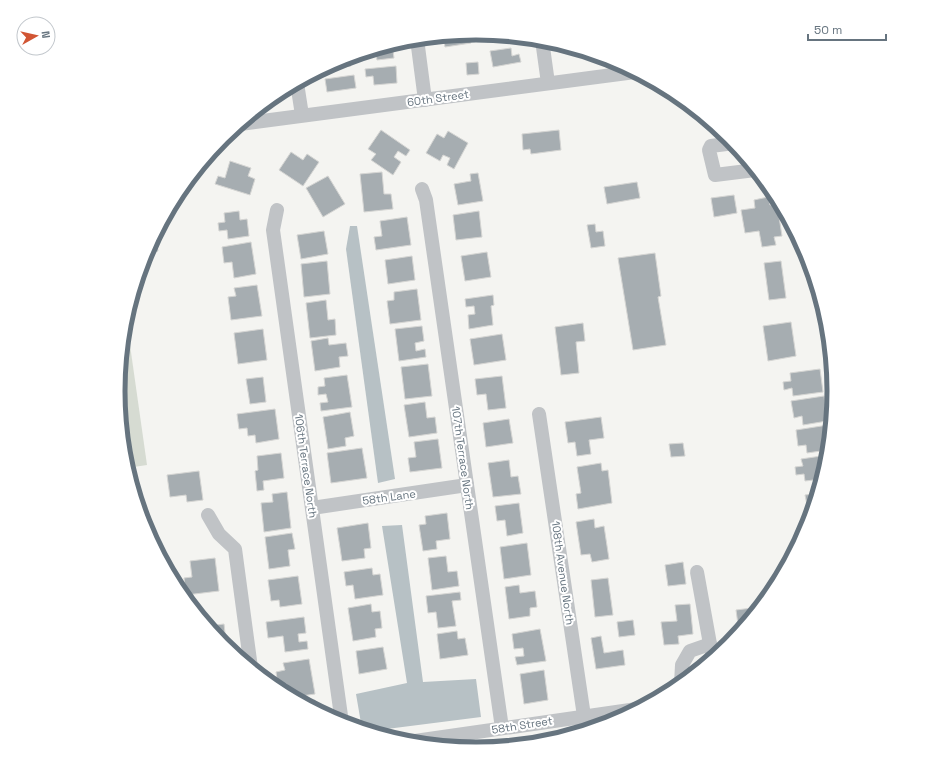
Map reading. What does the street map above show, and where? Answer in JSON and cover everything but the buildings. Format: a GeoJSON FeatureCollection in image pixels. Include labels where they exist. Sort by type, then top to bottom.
{"type":"FeatureCollection","features":[{"type":"Feature","properties":{"kind":"street"},"geometry":{"type":"LineString","coordinates":[[418,45],[425,100]]}},
{"type":"Feature","properties":{"kind":"street"},"geometry":{"type":"LineString","coordinates":[[543,47],[548,83]]}},
{"type":"Feature","properties":{"kind":"street","name":"60th Street"},"geometry":{"type":"LineString","coordinates":[[250,122],[625,73]]}},
{"type":"Feature","properties":{"kind":"street"},"geometry":{"type":"LineString","coordinates":[[298,89],[302,115]]}},
{"type":"Feature","properties":{"kind":"street"},"geometry":{"type":"LineString","coordinates":[[725,144],[711,146],[709,150],[715,175],[749,171]]}},
{"type":"Feature","properties":{"kind":"street","name":"107th Terrace North"},"geometry":{"type":"LineString","coordinates":[[422,189],[426,200],[502,728]]}},
{"type":"Feature","properties":{"kind":"street","name":"106th Terrace North"},"geometry":{"type":"LineString","coordinates":[[277,210],[273,230],[341,714]]}},
{"type":"Feature","properties":{"kind":"street","name":"108th Avenue North"},"geometry":{"type":"LineString","coordinates":[[539,414],[584,716],[583,725]]}},
{"type":"Feature","properties":{"kind":"street","name":"58th Lane"},"geometry":{"type":"LineString","coordinates":[[312,508],[467,485]]}},
{"type":"Feature","properties":{"kind":"street"},"geometry":{"type":"LineString","coordinates":[[208,515],[219,534],[235,549],[250,659]]}},
{"type":"Feature","properties":{"kind":"street"},"geometry":{"type":"LineString","coordinates":[[681,675],[682,664],[690,651],[711,651],[697,572]]}},
{"type":"Feature","properties":{"kind":"street","name":"58th Street"},"geometry":{"type":"LineString","coordinates":[[429,739],[618,711]]}},
{"type":"Feature","properties":{"kind":"shaded area"},"geometry":{"type":"Polygon","coordinates":[[[350,226],[357,226],[395,479],[378,483],[346,249],[350,226]]]}},
{"type":"Feature","properties":{"kind":"shaded area"},"geometry":{"type":"Polygon","coordinates":[[[129,339],[147,465],[134,467],[128,437],[125,391],[129,339]]]}},
{"type":"Feature","properties":{"kind":"shaded area"},"geometry":{"type":"Polygon","coordinates":[[[402,525],[423,682],[476,679],[481,717],[383,729],[361,722],[356,694],[407,683],[382,526],[402,525]]]}}]}
